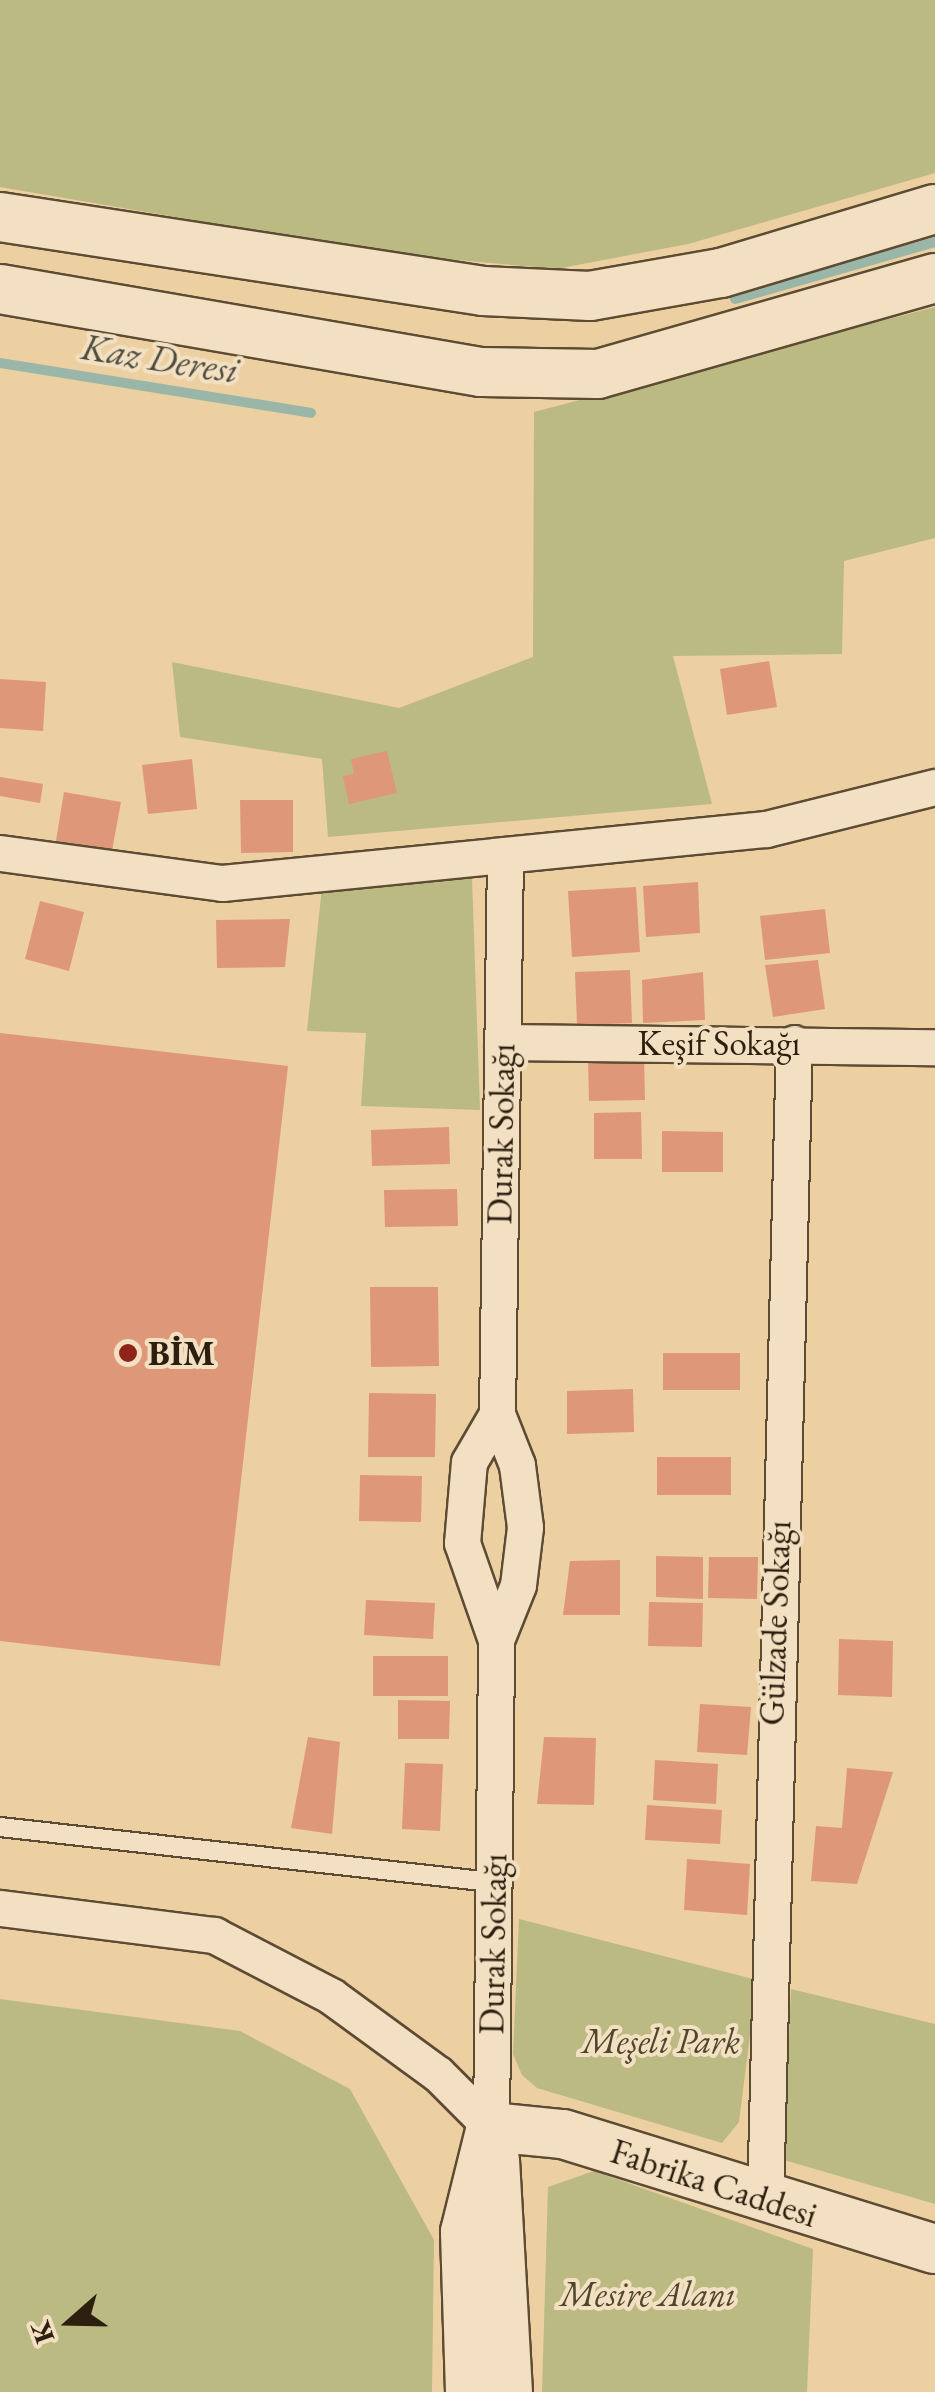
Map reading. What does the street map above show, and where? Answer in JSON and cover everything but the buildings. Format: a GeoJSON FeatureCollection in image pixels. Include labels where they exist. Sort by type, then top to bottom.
{"type":"FeatureCollection","features":[{"type":"Feature","properties":{"kind":"main road"},"geometry":{"type":"LineString","coordinates":[[0,218],[483,291],[590,296],[722,272],[935,209]]}},
{"type":"Feature","properties":{"kind":"main road"},"geometry":{"type":"LineString","coordinates":[[0,289],[481,372],[598,374],[935,278]]}},
{"type":"Feature","properties":{"kind":"main road","name":"Fabrika Caddesi"},"geometry":{"type":"LineString","coordinates":[[491,2127],[564,2134],[765,2202],[935,2249]]}},
{"type":"Feature","properties":{"kind":"main road","name":"Durak Sokağı"},"geometry":{"type":"LineString","coordinates":[[470,2392],[465,2232],[491,2127]]}},
{"type":"Feature","properties":{"kind":"main road","name":"Durak Sokağı"},"geometry":{"type":"LineString","coordinates":[[491,2127],[508,2392]]}},
{"type":"Feature","properties":{"kind":"street"},"geometry":{"type":"LineString","coordinates":[[0,854],[222,882],[766,829],[935,788]]}},
{"type":"Feature","properties":{"kind":"street","name":"Durak Sokağı"},"geometry":{"type":"LineString","coordinates":[[496,1640],[518,1585],[524,1527],[517,1465],[497,1414],[505,854]]}},
{"type":"Feature","properties":{"kind":"street","name":"Keşif Sokağı"},"geometry":{"type":"LineString","coordinates":[[502,1042],[935,1047]]}},
{"type":"Feature","properties":{"kind":"street","name":"Gülzade Sokağı"},"geometry":{"type":"LineString","coordinates":[[765,2202],[794,1043]]}},
{"type":"Feature","properties":{"kind":"street","name":"Durak Sokağı"},"geometry":{"type":"LineString","coordinates":[[491,2127],[496,1640],[462,1542],[468,1462],[497,1414]]}},
{"type":"Feature","properties":{"kind":"street"},"geometry":{"type":"LineString","coordinates":[[0,1908],[214,1935],[331,1996],[438,2074],[491,2127]]}},
{"type":"Feature","properties":{"kind":"lane"},"geometry":{"type":"LineString","coordinates":[[0,1827],[493,1882]]}},
{"type":"Feature","properties":{"kind":"green space"},"geometry":{"type":"Polygon","coordinates":[[[0,0],[935,0],[935,173],[688,244],[556,269],[391,254],[0,187],[0,0]]]}},
{"type":"Feature","properties":{"kind":"green space"},"geometry":{"type":"Polygon","coordinates":[[[935,307],[935,538],[844,561],[842,654],[673,656],[712,804],[328,837],[322,759],[180,737],[172,662],[399,708],[533,657],[534,412],[935,307]]]}},
{"type":"Feature","properties":{"kind":"green space"},"geometry":{"type":"Polygon","coordinates":[[[472,878],[480,1110],[361,1106],[366,1033],[307,1031],[322,887],[472,878]]]}},
{"type":"Feature","properties":{"kind":"green space","name":"Meşeli Park"},"geometry":{"type":"Polygon","coordinates":[[[519,1919],[757,1980],[739,2122],[722,2143],[537,2088],[522,2075],[513,2054],[519,1919]]]}},
{"type":"Feature","properties":{"kind":"green space"},"geometry":{"type":"Polygon","coordinates":[[[791,1989],[935,2024],[935,2204],[784,2160],[791,1989]]]}},
{"type":"Feature","properties":{"kind":"green space"},"geometry":{"type":"Polygon","coordinates":[[[0,1999],[240,2031],[350,2089],[434,2240],[432,2392],[0,2392],[0,1999]]]}},
{"type":"Feature","properties":{"kind":"green space","name":"Mesire Alanı"},"geometry":{"type":"Polygon","coordinates":[[[594,2171],[813,2249],[807,2392],[542,2392],[548,2187],[594,2171]]]}},
{"type":"Feature","properties":{"kind":"waterway","name":"Kaz Deresi"},"geometry":{"type":"LineString","coordinates":[[735,299],[935,242]]}},
{"type":"Feature","properties":{"kind":"waterway","name":"Kaz Deresi"},"geometry":{"type":"LineString","coordinates":[[0,363],[311,413]]}},
{"type":"Feature","properties":{"kind":"place","name":"BİM"},"geometry":{"type":"Point","coordinates":[128,1353]}}]}
